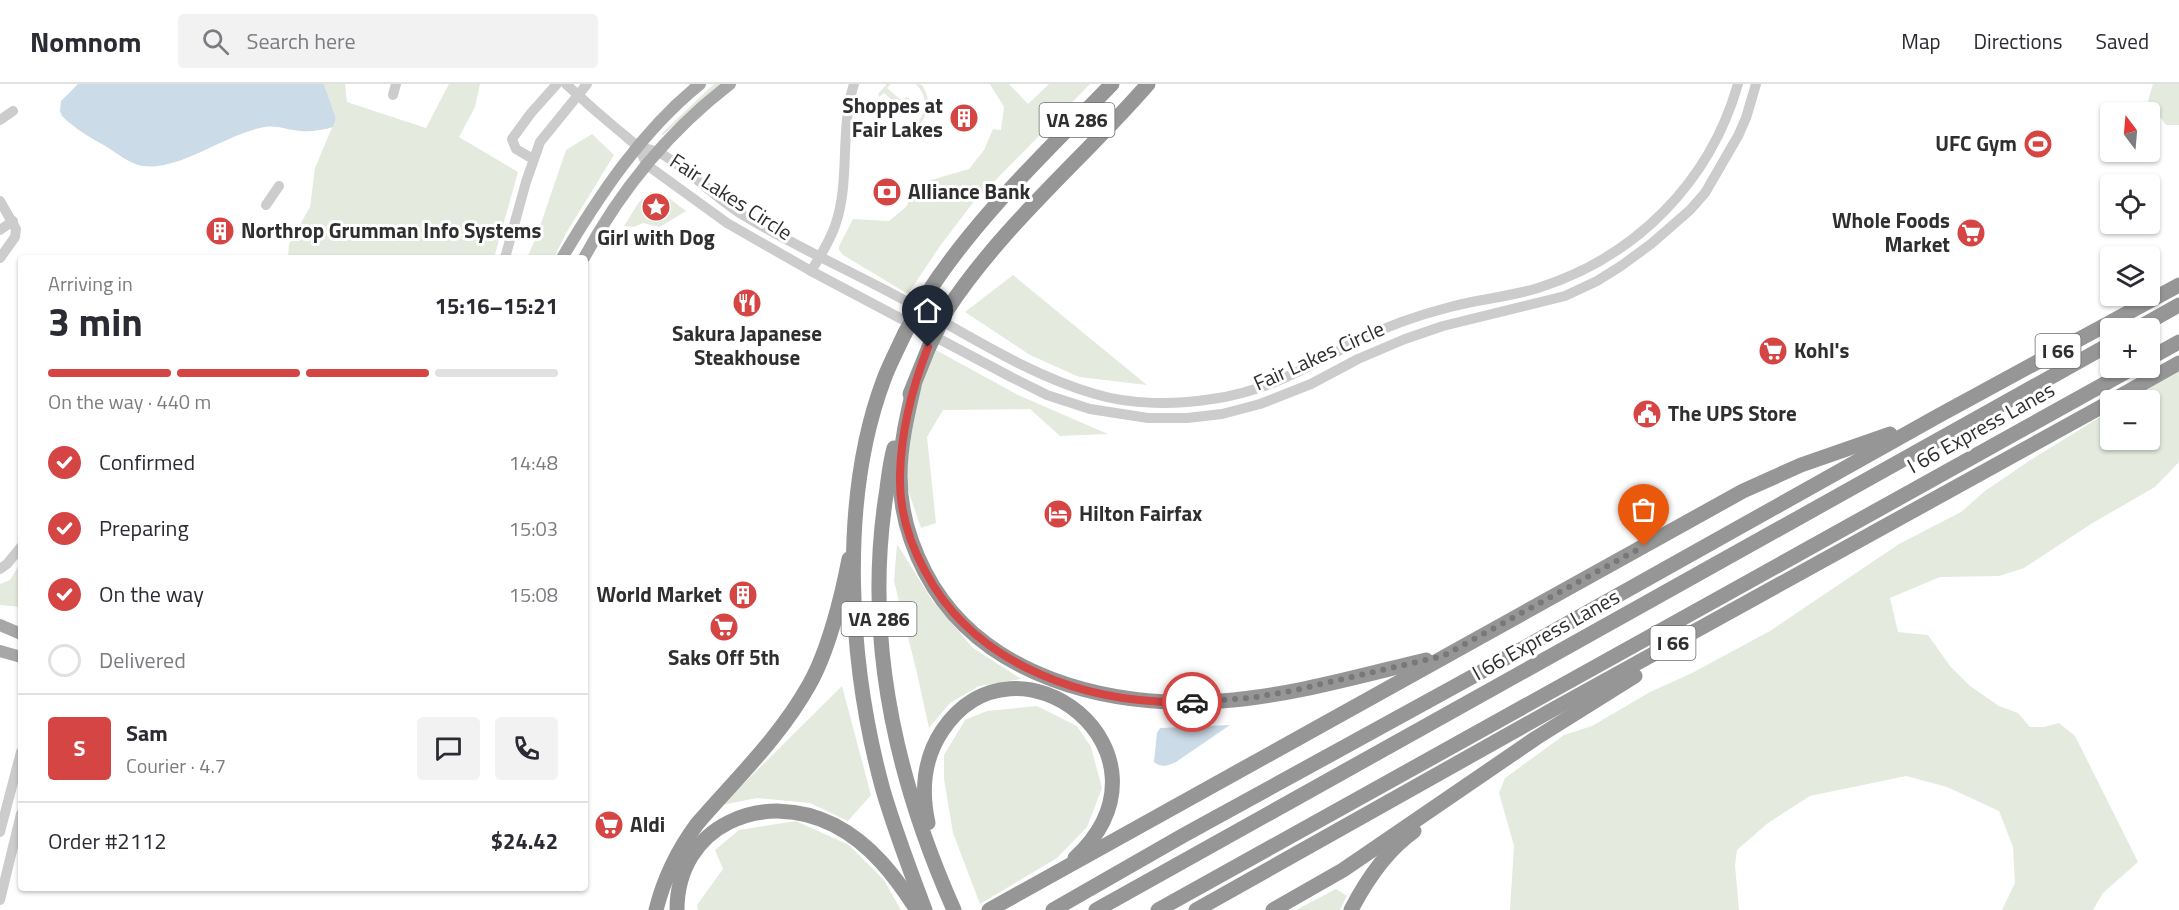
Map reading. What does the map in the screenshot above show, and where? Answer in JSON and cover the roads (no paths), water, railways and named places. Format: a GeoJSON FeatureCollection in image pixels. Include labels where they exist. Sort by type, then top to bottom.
{"type":"FeatureCollection","features":[{"type":"Feature","properties":{"kind":"highway"},"geometry":{"type":"LineString","coordinates":[[1042,156],[1105,84]]}},
{"type":"Feature","properties":{"kind":"highway","name":"VA 286"},"geometry":{"type":"LineString","coordinates":[[925,910],[884,792],[866,714],[859,668],[854,526],[864,454],[884,379],[904,333],[925,297],[974,231],[1112,84]]}},
{"type":"Feature","properties":{"kind":"highway","name":"VA 286"},"geometry":{"type":"LineString","coordinates":[[954,910],[908,787],[888,696],[879,620],[881,531],[892,457],[904,407],[928,347],[947,310],[989,254],[1033,204],[1147,85]]}},
{"type":"Feature","properties":{"kind":"highway","name":"I 66"},"geometry":{"type":"LineString","coordinates":[[1053,910],[1938,416],[2179,285]]}},
{"type":"Feature","properties":{"kind":"highway"},"geometry":{"type":"LineString","coordinates":[[2157,318],[2179,306]]}},
{"type":"Feature","properties":{"kind":"highway"},"geometry":{"type":"LineString","coordinates":[[2160,352],[2179,342]]}},
{"type":"Feature","properties":{"kind":"highway","name":"I 66 Express Lanes"},"geometry":{"type":"LineString","coordinates":[[1096,910],[2100,350]]}},
{"type":"Feature","properties":{"kind":"highway","name":"I 66"},"geometry":{"type":"LineString","coordinates":[[2131,390],[2179,363]]}},
{"type":"Feature","properties":{"kind":"highway","name":"I 66 Express Lanes"},"geometry":{"type":"LineString","coordinates":[[1158,910],[2115,378]]}},
{"type":"Feature","properties":{"kind":"highway"},"geometry":{"type":"LineString","coordinates":[[914,386],[903,436],[900,476],[907,525],[919,560],[940,597],[968,628],[985,643],[1027,669],[1073,686],[1117,696],[1156,701],[1220,701],[1291,691],[1443,656]]}},
{"type":"Feature","properties":{"kind":"highway","name":"I 66"},"geometry":{"type":"LineString","coordinates":[[1196,910],[2100,408]]}},
{"type":"Feature","properties":{"kind":"highway"},"geometry":{"type":"LineString","coordinates":[[989,910],[1443,656],[1772,477],[1938,416]]}},
{"type":"Feature","properties":{"kind":"highway"},"geometry":{"type":"LineString","coordinates":[[656,910],[667,873],[685,839],[773,738],[795,709],[810,683],[823,654],[838,607],[854,526]]}},
{"type":"Feature","properties":{"kind":"highway"},"geometry":{"type":"LineString","coordinates":[[1273,910],[1343,870],[1608,691],[1701,638],[1745,604]]}},
{"type":"Feature","properties":{"kind":"highway"},"geometry":{"type":"LineString","coordinates":[[945,890],[927,818],[924,792],[929,757],[944,728],[968,704],[988,694],[1013,689],[1049,694],[1084,715],[1106,749],[1112,775],[1110,802],[1102,824],[1095,835],[1071,861],[1037,884]]}},
{"type":"Feature","properties":{"kind":"highway"},"geometry":{"type":"LineString","coordinates":[[1350,910],[1370,879],[1403,839],[1467,793],[1503,762]]}},
{"type":"Feature","properties":{"kind":"highway"},"geometry":{"type":"LineString","coordinates":[[677,910],[677,898],[683,874],[696,849],[708,835],[721,825],[737,818],[770,811],[812,816],[844,831],[887,867],[917,910]]}},
{"type":"Feature","properties":{"kind":"main road"},"geometry":{"type":"LineString","coordinates":[[564,255],[604,190],[638,146],[674,107],[700,84]]}},
{"type":"Feature","properties":{"kind":"main road"},"geometry":{"type":"LineString","coordinates":[[586,255],[597,232],[647,165],[679,129],[729,84]]}},
{"type":"Feature","properties":{"kind":"main road"},"geometry":{"type":"LineString","coordinates":[[0,625],[18,633]]}},
{"type":"Feature","properties":{"kind":"main road"},"geometry":{"type":"LineString","coordinates":[[0,651],[18,656]]}},
{"type":"Feature","properties":{"kind":"street"},"geometry":{"type":"LineString","coordinates":[[396,84],[387,97],[400,104]]}},
{"type":"Feature","properties":{"kind":"street"},"geometry":{"type":"LineString","coordinates":[[533,159],[516,149],[512,143],[513,137],[557,84]]}},
{"type":"Feature","properties":{"kind":"street"},"geometry":{"type":"LineString","coordinates":[[566,84],[638,146]]}},
{"type":"Feature","properties":{"kind":"street"},"geometry":{"type":"LineString","coordinates":[[506,255],[533,159],[546,132],[587,84]]}},
{"type":"Feature","properties":{"kind":"street"},"geometry":{"type":"LineString","coordinates":[[811,271],[835,225],[843,181],[845,122],[854,84]]}},
{"type":"Feature","properties":{"kind":"street","name":"Fair Lakes Circle"},"geometry":{"type":"LineString","coordinates":[[638,146],[647,165],[727,223],[811,271],[1047,395],[1090,409],[1148,418],[1187,418],[1222,414],[1260,404],[1288,394],[1358,359],[1406,339],[1443,326],[1565,296],[1589,285],[1621,266],[1651,244],[1705,194],[1738,136],[1756,84]]}},
{"type":"Feature","properties":{"kind":"street"},"geometry":{"type":"LineString","coordinates":[[1737,88],[1752,97]]}},
{"type":"Feature","properties":{"kind":"street","name":"Fair Lakes Circle"},"geometry":{"type":"LineString","coordinates":[[638,146],[658,152],[734,209],[766,229],[844,268],[1051,380],[1099,396],[1151,403],[1209,400],[1237,395],[1291,376],[1362,339],[1451,306],[1510,295],[1544,286],[1578,273],[1615,251],[1644,229],[1693,179],[1724,125],[1737,88]]}},
{"type":"Feature","properties":{"kind":"street"},"geometry":{"type":"LineString","coordinates":[[0,120],[13,111]]}},
{"type":"Feature","properties":{"kind":"street"},"geometry":{"type":"LineString","coordinates":[[266,205],[279,186]]}},
{"type":"Feature","properties":{"kind":"street"},"geometry":{"type":"LineString","coordinates":[[0,201],[16,229],[15,237],[0,258]]}},
{"type":"Feature","properties":{"kind":"street"},"geometry":{"type":"LineString","coordinates":[[0,230],[13,221]]}},
{"type":"Feature","properties":{"kind":"street"},"geometry":{"type":"LineString","coordinates":[[0,569],[18,551]]}},
{"type":"Feature","properties":{"kind":"street"},"geometry":{"type":"LineString","coordinates":[[0,832],[18,763]]}},
{"type":"Feature","properties":{"kind":"street"},"geometry":{"type":"LineString","coordinates":[[0,900],[18,826]]}},
{"type":"Feature","properties":{"kind":"water"},"geometry":{"type":"Polygon","coordinates":[[[78,84],[324,84],[336,118],[333,127],[317,131],[265,127],[235,136],[172,163],[143,166],[133,163],[83,133],[62,116],[61,101],[78,84]]]}},
{"type":"Feature","properties":{"kind":"water"},"geometry":{"type":"Polygon","coordinates":[[[1230,725],[1170,765],[1165,766],[1154,762],[1157,733],[1160,728],[1230,725]]]}},
{"type":"Feature","properties":{"kind":"place","name":"Shoppes at Fair Lakes"},"geometry":{"type":"Point","coordinates":[964,118]}},
{"type":"Feature","properties":{"kind":"place","name":"UFC Gym"},"geometry":{"type":"Point","coordinates":[2038,144]}},
{"type":"Feature","properties":{"kind":"place","name":"Alliance Bank"},"geometry":{"type":"Point","coordinates":[887,192]}},
{"type":"Feature","properties":{"kind":"place","name":"Girl with Dog"},"geometry":{"type":"Point","coordinates":[656,207]}},
{"type":"Feature","properties":{"kind":"place","name":"Northrop Grumman Info Systems"},"geometry":{"type":"Point","coordinates":[220,231]}},
{"type":"Feature","properties":{"kind":"place","name":"Whole Foods Market"},"geometry":{"type":"Point","coordinates":[1971,233]}},
{"type":"Feature","properties":{"kind":"place","name":"Sakura Japanese Steakhouse"},"geometry":{"type":"Point","coordinates":[747,303]}},
{"type":"Feature","properties":{"kind":"place","name":"Kohl's"},"geometry":{"type":"Point","coordinates":[1773,351]}},
{"type":"Feature","properties":{"kind":"place","name":"The UPS Store"},"geometry":{"type":"Point","coordinates":[1647,414]}},
{"type":"Feature","properties":{"kind":"place","name":"Hilton Fairfax"},"geometry":{"type":"Point","coordinates":[1058,514]}},
{"type":"Feature","properties":{"kind":"place","name":"World Market"},"geometry":{"type":"Point","coordinates":[743,595]}},
{"type":"Feature","properties":{"kind":"place","name":"Saks Off 5th"},"geometry":{"type":"Point","coordinates":[724,627]}},
{"type":"Feature","properties":{"kind":"place","name":"Aldi"},"geometry":{"type":"Point","coordinates":[609,825]}}]}
